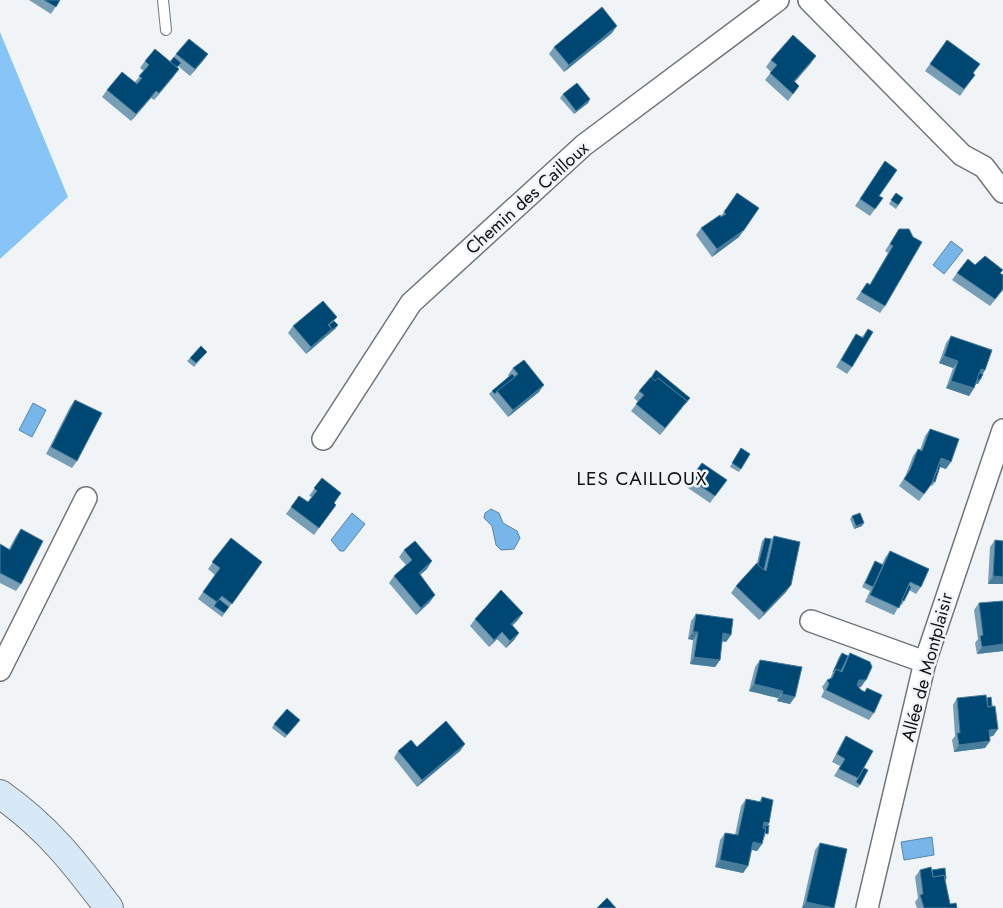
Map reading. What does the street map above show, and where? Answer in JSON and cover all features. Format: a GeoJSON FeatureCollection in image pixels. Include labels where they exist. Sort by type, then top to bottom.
{"type":"FeatureCollection","features":[{"type":"Feature","properties":{"kind":"main road"},"geometry":{"type":"LineString","coordinates":[[0,794],[30,814],[64,849],[109,908]]}},
{"type":"Feature","properties":{"kind":"street","name":"Chemin des Cailloux"},"geometry":{"type":"LineString","coordinates":[[322,439],[411,303],[584,145],[778,0]]}},
{"type":"Feature","properties":{"kind":"street"},"geometry":{"type":"LineString","coordinates":[[809,0],[962,155],[984,167],[1003,192]]}},
{"type":"Feature","properties":{"kind":"street","name":"Allée de Montplaisir"},"geometry":{"type":"LineString","coordinates":[[867,908],[924,662],[1003,430]]}},
{"type":"Feature","properties":{"kind":"street"},"geometry":{"type":"LineString","coordinates":[[0,670],[86,498]]}},
{"type":"Feature","properties":{"kind":"street"},"geometry":{"type":"LineString","coordinates":[[811,621],[924,662]]}},
{"type":"Feature","properties":{"kind":"lane"},"geometry":{"type":"LineString","coordinates":[[163,0],[166,30]]}},
{"type":"Feature","properties":{"kind":"shaded area"},"geometry":{"type":"Polygon","coordinates":[[[0,32],[68,197],[0,259],[0,32]]]}},
{"type":"Feature","properties":{"kind":"shaded area"},"geometry":{"type":"Polygon","coordinates":[[[951,241],[963,250],[944,274],[933,265],[951,241]]]}},
{"type":"Feature","properties":{"kind":"shaded area"},"geometry":{"type":"Polygon","coordinates":[[[33,403],[46,410],[32,437],[19,430],[33,403]]]}},
{"type":"Feature","properties":{"kind":"shaded area"},"geometry":{"type":"Polygon","coordinates":[[[491,509],[499,513],[503,523],[517,531],[520,538],[514,549],[501,550],[496,545],[492,526],[484,518],[485,513],[491,509]]]}},
{"type":"Feature","properties":{"kind":"shaded area"},"geometry":{"type":"Polygon","coordinates":[[[352,513],[365,524],[344,551],[340,551],[331,540],[352,513]]]}},
{"type":"Feature","properties":{"kind":"shaded area"},"geometry":{"type":"Polygon","coordinates":[[[932,837],[934,855],[904,860],[901,842],[932,837]]]}},
{"type":"Feature","properties":{"kind":"building"},"geometry":{"type":"Polygon","coordinates":[[[44,0],[60,0],[56,7],[44,0]]]}},
{"type":"Feature","properties":{"kind":"building"},"geometry":{"type":"Polygon","coordinates":[[[602,7],[617,26],[569,65],[554,47],[602,7]]]}},
{"type":"Feature","properties":{"kind":"building"},"geometry":{"type":"Polygon","coordinates":[[[793,35],[816,56],[794,81],[799,86],[793,94],[770,73],[777,65],[771,60],[793,35]]]}},
{"type":"Feature","properties":{"kind":"building"},"geometry":{"type":"Polygon","coordinates":[[[189,39],[208,54],[195,69],[176,54],[189,39]]]}},
{"type":"Feature","properties":{"kind":"building"},"geometry":{"type":"Polygon","coordinates":[[[947,40],[980,64],[973,73],[975,75],[964,89],[930,64],[947,40]]]}},
{"type":"Feature","properties":{"kind":"building"},"geometry":{"type":"Polygon","coordinates":[[[155,49],[179,69],[159,93],[156,91],[136,114],[107,90],[122,72],[137,84],[142,78],[139,76],[149,65],[145,61],[155,49]]]}},
{"type":"Feature","properties":{"kind":"building"},"geometry":{"type":"Polygon","coordinates":[[[174,57],[181,63],[177,67],[170,62],[174,57]]]}},
{"type":"Feature","properties":{"kind":"building"},"geometry":{"type":"Polygon","coordinates":[[[577,83],[590,99],[576,111],[563,94],[577,83]]]}},
{"type":"Feature","properties":{"kind":"building"},"geometry":{"type":"Polygon","coordinates":[[[885,161],[897,170],[879,196],[883,198],[875,209],[860,199],[885,161]]]}},
{"type":"Feature","properties":{"kind":"building"},"geometry":{"type":"Polygon","coordinates":[[[737,193],[759,208],[744,230],[717,249],[701,228],[720,215],[721,217],[726,214],[724,212],[737,193]]]}},
{"type":"Feature","properties":{"kind":"building"},"geometry":{"type":"Polygon","coordinates":[[[896,193],[903,198],[898,205],[891,200],[896,193]]]}},
{"type":"Feature","properties":{"kind":"building"},"geometry":{"type":"Polygon","coordinates":[[[899,229],[909,229],[913,237],[922,242],[885,306],[861,292],[867,283],[870,285],[893,246],[890,244],[899,229]]]}},
{"type":"Feature","properties":{"kind":"building"},"geometry":{"type":"Polygon","coordinates":[[[985,256],[1003,270],[1000,273],[1003,275],[1003,289],[995,299],[957,273],[968,259],[975,265],[985,256]]]}},
{"type":"Feature","properties":{"kind":"building"},"geometry":{"type":"Polygon","coordinates":[[[323,301],[337,317],[328,325],[332,329],[311,347],[293,326],[323,301]]]}},
{"type":"Feature","properties":{"kind":"building"},"geometry":{"type":"Polygon","coordinates":[[[334,321],[338,325],[330,332],[332,329],[329,325],[334,321]]]}},
{"type":"Feature","properties":{"kind":"building"},"geometry":{"type":"Polygon","coordinates":[[[868,329],[873,332],[852,367],[841,360],[856,334],[863,338],[868,329]]]}},
{"type":"Feature","properties":{"kind":"building"},"geometry":{"type":"Polygon","coordinates":[[[951,336],[992,350],[985,370],[981,369],[974,388],[951,381],[958,361],[944,356],[951,336]]]}},
{"type":"Feature","properties":{"kind":"building"},"geometry":{"type":"Polygon","coordinates":[[[201,346],[207,352],[196,363],[190,358],[201,346]]]}},
{"type":"Feature","properties":{"kind":"building"},"geometry":{"type":"Polygon","coordinates":[[[524,360],[544,385],[513,410],[497,391],[518,374],[513,368],[524,360]]]}},
{"type":"Feature","properties":{"kind":"building"},"geometry":{"type":"Polygon","coordinates":[[[656,370],[690,398],[684,405],[687,401],[658,378],[655,381],[651,378],[656,370]]]}},
{"type":"Feature","properties":{"kind":"building"},"geometry":{"type":"Polygon","coordinates":[[[979,373],[983,374],[980,380],[977,379],[979,373]]]}},
{"type":"Feature","properties":{"kind":"building"},"geometry":{"type":"Polygon","coordinates":[[[512,374],[515,377],[495,394],[492,391],[512,374]]]}},
{"type":"Feature","properties":{"kind":"building"},"geometry":{"type":"Polygon","coordinates":[[[651,377],[655,381],[658,378],[687,401],[665,428],[636,404],[644,395],[639,391],[651,377]]]}},
{"type":"Feature","properties":{"kind":"building"},"geometry":{"type":"Polygon","coordinates":[[[75,400],[102,413],[77,461],[51,447],[75,400]]]}},
{"type":"Feature","properties":{"kind":"building"},"geometry":{"type":"Polygon","coordinates":[[[930,429],[959,439],[951,462],[941,458],[932,483],[924,494],[904,479],[910,470],[918,449],[922,451],[930,429]]]}},
{"type":"Feature","properties":{"kind":"building"},"geometry":{"type":"Polygon","coordinates":[[[741,448],[750,454],[741,469],[732,463],[741,448]]]}},
{"type":"Feature","properties":{"kind":"building"},"geometry":{"type":"Polygon","coordinates":[[[702,463],[727,480],[715,496],[690,479],[702,463]]]}},
{"type":"Feature","properties":{"kind":"building"},"geometry":{"type":"Polygon","coordinates":[[[941,463],[935,482],[933,481],[941,463]]]}},
{"type":"Feature","properties":{"kind":"building"},"geometry":{"type":"Polygon","coordinates":[[[322,478],[341,493],[334,503],[336,505],[319,528],[291,507],[299,496],[308,502],[317,491],[314,488],[322,478]]]}},
{"type":"Feature","properties":{"kind":"building"},"geometry":{"type":"Polygon","coordinates":[[[860,513],[864,523],[856,526],[852,516],[860,513]]]}},
{"type":"Feature","properties":{"kind":"building"},"geometry":{"type":"Polygon","coordinates":[[[21,529],[43,541],[21,584],[0,573],[0,544],[10,550],[21,529]]]}},
{"type":"Feature","properties":{"kind":"building"},"geometry":{"type":"Polygon","coordinates":[[[774,536],[800,542],[791,585],[764,613],[736,586],[757,563],[766,571],[774,536]]]}},
{"type":"Feature","properties":{"kind":"building"},"geometry":{"type":"Polygon","coordinates":[[[231,538],[262,562],[232,604],[222,596],[217,602],[203,592],[220,568],[212,562],[231,538]]]}},
{"type":"Feature","properties":{"kind":"building"},"geometry":{"type":"Polygon","coordinates":[[[765,538],[771,539],[764,570],[758,565],[765,538]]]}},
{"type":"Feature","properties":{"kind":"building"},"geometry":{"type":"Polygon","coordinates":[[[995,540],[1003,541],[1003,577],[993,576],[995,540]]]}},
{"type":"Feature","properties":{"kind":"building"},"geometry":{"type":"Polygon","coordinates":[[[415,541],[432,561],[419,573],[435,595],[421,608],[394,576],[412,560],[404,550],[415,541]]]}},
{"type":"Feature","properties":{"kind":"building"},"geometry":{"type":"Polygon","coordinates":[[[890,551],[929,569],[921,587],[910,582],[899,608],[870,595],[890,551]]]}},
{"type":"Feature","properties":{"kind":"building"},"geometry":{"type":"Polygon","coordinates":[[[875,561],[883,565],[873,587],[865,583],[875,561]]]}},
{"type":"Feature","properties":{"kind":"building"},"geometry":{"type":"Polygon","coordinates":[[[909,585],[911,587],[904,601],[902,600],[909,585]]]}},
{"type":"Feature","properties":{"kind":"building"},"geometry":{"type":"Polygon","coordinates":[[[501,590],[523,613],[511,624],[519,633],[510,641],[502,632],[494,640],[475,619],[501,590]]]}},
{"type":"Feature","properties":{"kind":"building"},"geometry":{"type":"Polygon","coordinates":[[[219,599],[229,607],[224,613],[214,606],[219,599]]]}},
{"type":"Feature","properties":{"kind":"building"},"geometry":{"type":"Polygon","coordinates":[[[1003,601],[1003,644],[982,647],[980,636],[983,635],[979,603],[1003,601]]]}},
{"type":"Feature","properties":{"kind":"building"},"geometry":{"type":"Polygon","coordinates":[[[696,614],[733,619],[731,635],[723,633],[720,660],[694,657],[698,632],[693,632],[696,614]]]}},
{"type":"Feature","properties":{"kind":"building"},"geometry":{"type":"Polygon","coordinates":[[[842,653],[848,656],[841,671],[836,669],[833,672],[842,653]]]}},
{"type":"Feature","properties":{"kind":"building"},"geometry":{"type":"Polygon","coordinates":[[[850,653],[870,662],[872,667],[866,680],[859,680],[857,685],[865,692],[867,688],[882,695],[874,713],[826,690],[829,684],[827,680],[832,678],[836,669],[842,672],[850,653]]]}},
{"type":"Feature","properties":{"kind":"building"},"geometry":{"type":"Polygon","coordinates":[[[760,660],[802,667],[795,697],[782,694],[783,691],[754,684],[760,660]]]}},
{"type":"Feature","properties":{"kind":"building"},"geometry":{"type":"Polygon","coordinates":[[[986,695],[988,707],[995,706],[998,729],[989,730],[990,741],[959,745],[957,733],[960,733],[957,698],[986,695]]]}},
{"type":"Feature","properties":{"kind":"building"},"geometry":{"type":"Polygon","coordinates":[[[991,697],[992,706],[988,707],[987,698],[991,697]]]}},
{"type":"Feature","properties":{"kind":"building"},"geometry":{"type":"Polygon","coordinates":[[[287,709],[300,720],[287,735],[274,724],[287,709]]]}},
{"type":"Feature","properties":{"kind":"building"},"geometry":{"type":"Polygon","coordinates":[[[446,721],[465,744],[422,780],[398,751],[411,740],[417,747],[446,721]]]}},
{"type":"Feature","properties":{"kind":"building"},"geometry":{"type":"Polygon","coordinates":[[[846,736],[873,751],[858,778],[839,769],[845,759],[837,754],[846,736]]]}},
{"type":"Feature","properties":{"kind":"building"},"geometry":{"type":"Polygon","coordinates":[[[864,768],[868,770],[860,785],[856,782],[864,768]]]}},
{"type":"Feature","properties":{"kind":"building"},"geometry":{"type":"Polygon","coordinates":[[[762,797],[773,800],[769,823],[764,822],[763,828],[766,828],[762,844],[753,842],[748,866],[720,860],[725,833],[738,835],[746,799],[761,802],[762,797]]]}},
{"type":"Feature","properties":{"kind":"building"},"geometry":{"type":"Polygon","coordinates":[[[769,825],[768,834],[765,833],[766,828],[763,828],[769,825]]]}},
{"type":"Feature","properties":{"kind":"building"},"geometry":{"type":"Polygon","coordinates":[[[820,843],[847,849],[834,908],[806,902],[820,843]]]}},
{"type":"Feature","properties":{"kind":"building"},"geometry":{"type":"Polygon","coordinates":[[[931,867],[933,877],[944,875],[950,904],[956,903],[957,908],[924,908],[920,895],[923,894],[920,870],[931,867]]]}},
{"type":"Feature","properties":{"kind":"building"},"geometry":{"type":"Polygon","coordinates":[[[945,868],[946,879],[944,875],[933,877],[932,870],[945,868]]]}},
{"type":"Feature","properties":{"kind":"building"},"geometry":{"type":"Polygon","coordinates":[[[607,898],[616,908],[597,908],[607,898]]]}},
{"type":"Feature","properties":{"kind":"district","name":"LES CAILLOUX"},"geometry":{"type":"Point","coordinates":[642,478]}}]}
